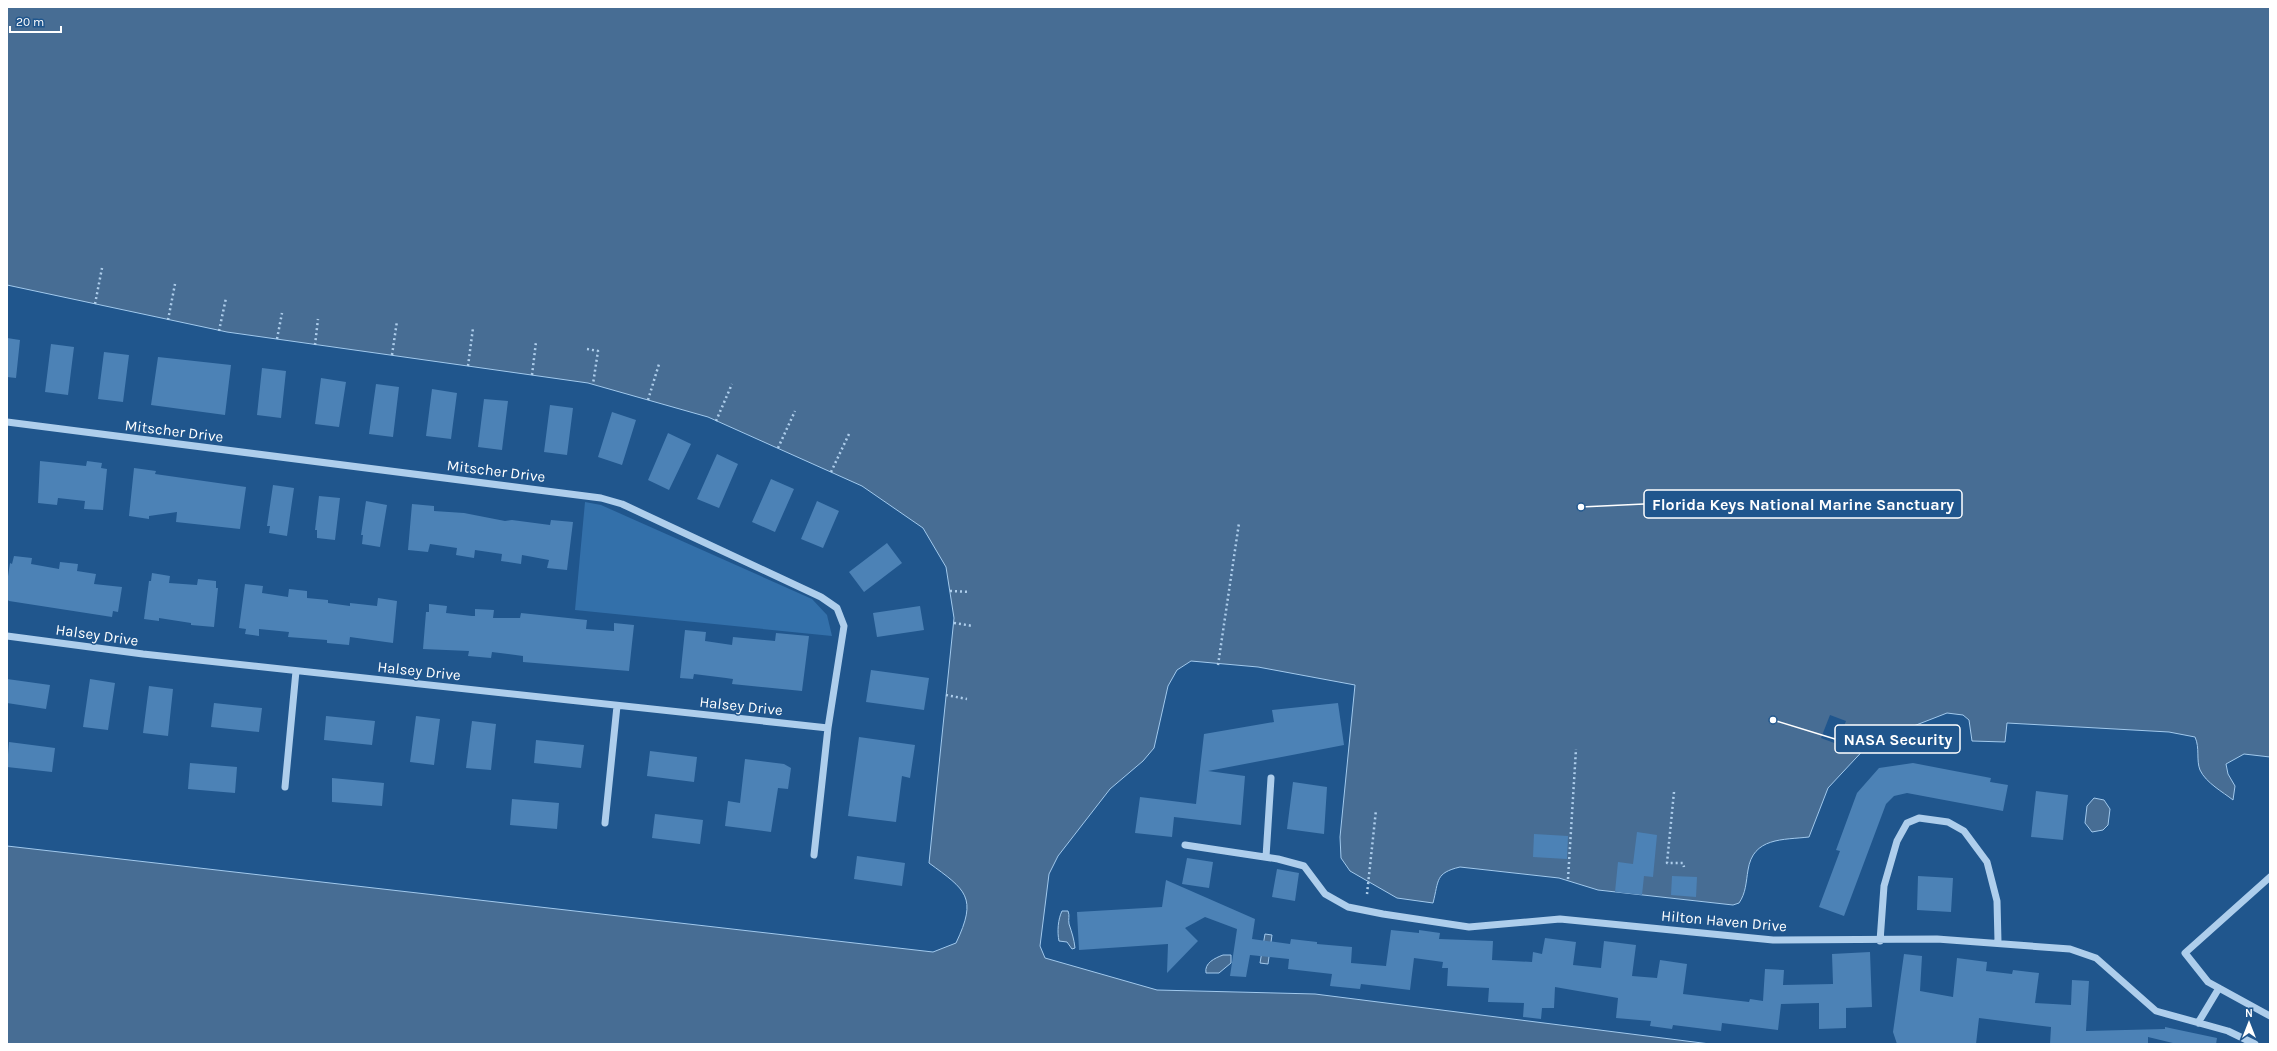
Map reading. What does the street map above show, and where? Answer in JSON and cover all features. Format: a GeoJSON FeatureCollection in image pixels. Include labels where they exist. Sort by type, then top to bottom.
{"type":"FeatureCollection","features":[{"type":"Feature","properties":{"kind":"street","name":"Mitscher Drive"},"geometry":{"type":"LineString","coordinates":[[7,422],[601,498],[622,504],[821,597],[836,608],[844,626],[828,728],[814,855]]}},
{"type":"Feature","properties":{"kind":"street","name":"Halsey Drive"},"geometry":{"type":"LineString","coordinates":[[7,636],[143,654],[828,728]]}},
{"type":"Feature","properties":{"kind":"street"},"geometry":{"type":"LineString","coordinates":[[285,787],[296,671]]}},
{"type":"Feature","properties":{"kind":"street"},"geometry":{"type":"LineString","coordinates":[[605,823],[617,706]]}},
{"type":"Feature","properties":{"kind":"street"},"geometry":{"type":"LineString","coordinates":[[1266,857],[1270,778]]}},
{"type":"Feature","properties":{"kind":"street"},"geometry":{"type":"LineString","coordinates":[[1880,940],[1884,886],[1897,841],[1908,823],[1919,818],[1948,822],[1964,831],[1986,862],[1997,900],[1998,942]]}},
{"type":"Feature","properties":{"kind":"street","name":"Hilton Haven Drive"},"geometry":{"type":"LineString","coordinates":[[1185,845],[1266,857],[1304,866],[1326,894],[1348,907],[1420,921],[1469,927],[1560,919],[1773,940],[1937,939],[1998,942],[2070,949],[2096,958],[2156,1011],[2228,1031],[2255,1044]]}},
{"type":"Feature","properties":{"kind":"street"},"geometry":{"type":"LineString","coordinates":[[2270,877],[2185,953],[2208,982],[2270,1016]]}},
{"type":"Feature","properties":{"kind":"street"},"geometry":{"type":"LineString","coordinates":[[2198,1023],[2219,988]]}},
{"type":"Feature","properties":{"kind":"path"},"geometry":{"type":"LineString","coordinates":[[95,304],[102,268]]}},
{"type":"Feature","properties":{"kind":"path"},"geometry":{"type":"LineString","coordinates":[[168,320],[176,284]]}},
{"type":"Feature","properties":{"kind":"path"},"geometry":{"type":"LineString","coordinates":[[219,330],[226,298]]}},
{"type":"Feature","properties":{"kind":"path"},"geometry":{"type":"LineString","coordinates":[[277,339],[282,314]]}},
{"type":"Feature","properties":{"kind":"path"},"geometry":{"type":"LineString","coordinates":[[315,345],[318,320]]}},
{"type":"Feature","properties":{"kind":"path"},"geometry":{"type":"LineString","coordinates":[[392,355],[397,321]]}},
{"type":"Feature","properties":{"kind":"path"},"geometry":{"type":"LineString","coordinates":[[468,366],[473,328]]}},
{"type":"Feature","properties":{"kind":"path"},"geometry":{"type":"LineString","coordinates":[[532,375],[536,342]]}},
{"type":"Feature","properties":{"kind":"path"},"geometry":{"type":"LineString","coordinates":[[587,349],[598,351],[593,384]]}},
{"type":"Feature","properties":{"kind":"path"},"geometry":{"type":"LineString","coordinates":[[648,400],[659,364]]}},
{"type":"Feature","properties":{"kind":"path"},"geometry":{"type":"LineString","coordinates":[[716,421],[732,384]]}},
{"type":"Feature","properties":{"kind":"path"},"geometry":{"type":"LineString","coordinates":[[778,448],[795,411]]}},
{"type":"Feature","properties":{"kind":"path"},"geometry":{"type":"LineString","coordinates":[[831,472],[849,434]]}},
{"type":"Feature","properties":{"kind":"path"},"geometry":{"type":"LineString","coordinates":[[1218,665],[1239,523]]}},
{"type":"Feature","properties":{"kind":"path"},"geometry":{"type":"LineString","coordinates":[[950,591],[970,592]]}},
{"type":"Feature","properties":{"kind":"path"},"geometry":{"type":"LineString","coordinates":[[954,623],[973,626]]}},
{"type":"Feature","properties":{"kind":"path"},"geometry":{"type":"LineString","coordinates":[[946,695],[968,699]]}},
{"type":"Feature","properties":{"kind":"path"},"geometry":{"type":"LineString","coordinates":[[1568,879],[1576,750]]}},
{"type":"Feature","properties":{"kind":"path"},"geometry":{"type":"LineString","coordinates":[[1674,792],[1667,863],[1684,863],[1684,867]]}},
{"type":"Feature","properties":{"kind":"path"},"geometry":{"type":"LineString","coordinates":[[1368,894],[1376,810]]}},
{"type":"Feature","properties":{"kind":"shaded area"},"geometry":{"type":"Polygon","coordinates":[[[7,7],[2270,7],[2270,757],[2244,754],[2226,764],[2228,774],[2235,786],[2233,800],[2210,783],[2203,775],[2198,762],[2195,737],[2169,732],[2007,723],[2005,742],[1972,741],[1969,720],[1963,715],[1947,713],[1870,743],[1828,788],[1809,837],[1771,842],[1756,851],[1751,859],[1744,891],[1739,903],[1733,905],[1598,890],[1559,878],[1460,867],[1446,872],[1439,879],[1433,903],[1397,898],[1350,871],[1341,858],[1340,837],[1355,685],[1258,667],[1191,661],[1177,670],[1168,686],[1154,748],[1143,761],[1110,789],[1058,856],[1049,874],[1040,946],[1045,958],[1157,990],[1315,994],[1710,1044],[7,1044],[7,846],[933,952],[956,943],[963,927],[967,905],[965,896],[960,888],[952,880],[929,863],[954,618],[946,567],[923,528],[862,486],[708,417],[588,383],[227,332],[7,285],[7,7]]]}},
{"type":"Feature","properties":{"kind":"shaded area"},"geometry":{"type":"Polygon","coordinates":[[[585,502],[601,505],[812,599],[827,615],[832,636],[575,610],[585,502]]]}},
{"type":"Feature","properties":{"kind":"shaded area"},"geometry":{"type":"Polygon","coordinates":[[[2094,798],[2104,800],[2110,809],[2108,825],[2103,830],[2092,832],[2085,823],[2087,806],[2094,798]]]}},
{"type":"Feature","properties":{"kind":"shaded area"},"geometry":{"type":"Polygon","coordinates":[[[1062,911],[1068,911],[1069,913],[1069,924],[1075,948],[1072,949],[1067,942],[1059,941],[1058,926],[1062,911]]]}},
{"type":"Feature","properties":{"kind":"shaded area"},"geometry":{"type":"Polygon","coordinates":[[[1265,934],[1272,935],[1268,964],[1260,963],[1265,934]]]}},
{"type":"Feature","properties":{"kind":"shaded area"},"geometry":{"type":"Polygon","coordinates":[[[1223,955],[1231,955],[1231,963],[1219,973],[1206,973],[1208,964],[1214,959],[1223,955]]]}},
{"type":"Feature","properties":{"kind":"pier"},"geometry":{"type":"Polygon","coordinates":[[[1830,715],[1846,721],[1837,744],[1821,738],[1830,715]]]}},
{"type":"Feature","properties":{"kind":"building"},"geometry":{"type":"Polygon","coordinates":[[[7,338],[20,340],[16,378],[7,377],[7,338]]]}},
{"type":"Feature","properties":{"kind":"building"},"geometry":{"type":"Polygon","coordinates":[[[51,344],[74,347],[68,395],[45,392],[51,344]]]}},
{"type":"Feature","properties":{"kind":"building"},"geometry":{"type":"Polygon","coordinates":[[[104,352],[129,355],[123,402],[98,399],[104,352]]]}},
{"type":"Feature","properties":{"kind":"building"},"geometry":{"type":"Polygon","coordinates":[[[158,357],[231,365],[225,415],[151,405],[158,357]]]}},
{"type":"Feature","properties":{"kind":"building"},"geometry":{"type":"Polygon","coordinates":[[[262,368],[286,371],[281,418],[257,415],[262,368]]]}},
{"type":"Feature","properties":{"kind":"building"},"geometry":{"type":"Polygon","coordinates":[[[321,378],[346,382],[339,427],[315,424],[321,378]]]}},
{"type":"Feature","properties":{"kind":"building"},"geometry":{"type":"Polygon","coordinates":[[[376,384],[399,387],[393,437],[369,434],[376,384]]]}},
{"type":"Feature","properties":{"kind":"building"},"geometry":{"type":"Polygon","coordinates":[[[432,389],[457,393],[451,439],[426,436],[432,389]]]}},
{"type":"Feature","properties":{"kind":"building"},"geometry":{"type":"Polygon","coordinates":[[[484,399],[508,401],[502,450],[478,447],[484,399]]]}},
{"type":"Feature","properties":{"kind":"building"},"geometry":{"type":"Polygon","coordinates":[[[550,405],[573,408],[567,455],[544,452],[550,405]]]}},
{"type":"Feature","properties":{"kind":"building"},"geometry":{"type":"Polygon","coordinates":[[[612,412],[636,420],[622,465],[598,457],[612,412]]]}},
{"type":"Feature","properties":{"kind":"building"},"geometry":{"type":"Polygon","coordinates":[[[668,433],[691,444],[669,490],[648,480],[668,433]]]}},
{"type":"Feature","properties":{"kind":"building"},"geometry":{"type":"Polygon","coordinates":[[[717,454],[738,464],[719,508],[697,499],[717,454]]]}},
{"type":"Feature","properties":{"kind":"building"},"geometry":{"type":"Polygon","coordinates":[[[40,461],[86,466],[87,461],[102,463],[101,468],[107,469],[103,510],[84,509],[85,501],[58,498],[57,505],[38,503],[40,461]]]}},
{"type":"Feature","properties":{"kind":"building"},"geometry":{"type":"Polygon","coordinates":[[[134,468],[156,471],[155,474],[246,487],[240,529],[176,522],[177,512],[149,516],[149,519],[129,516],[134,468]]]}},
{"type":"Feature","properties":{"kind":"building"},"geometry":{"type":"Polygon","coordinates":[[[771,479],[794,489],[775,532],[752,522],[771,479]]]}},
{"type":"Feature","properties":{"kind":"building"},"geometry":{"type":"Polygon","coordinates":[[[273,485],[294,488],[287,536],[269,533],[270,526],[267,526],[273,485]]]}},
{"type":"Feature","properties":{"kind":"building"},"geometry":{"type":"Polygon","coordinates":[[[319,496],[340,498],[335,540],[317,538],[317,530],[315,530],[319,496]]]}},
{"type":"Feature","properties":{"kind":"building"},"geometry":{"type":"Polygon","coordinates":[[[366,501],[387,505],[380,547],[362,544],[363,535],[361,535],[366,501]]]}},
{"type":"Feature","properties":{"kind":"building"},"geometry":{"type":"Polygon","coordinates":[[[817,501],[839,511],[823,548],[801,539],[817,501]]]}},
{"type":"Feature","properties":{"kind":"building"},"geometry":{"type":"Polygon","coordinates":[[[412,504],[434,506],[434,511],[464,513],[505,521],[512,520],[550,525],[551,520],[573,522],[567,570],[547,568],[549,560],[522,555],[521,564],[501,561],[502,554],[475,550],[474,558],[456,555],[457,548],[430,544],[428,552],[408,550],[412,504]]]}},
{"type":"Feature","properties":{"kind":"building"},"geometry":{"type":"Polygon","coordinates":[[[887,543],[902,563],[864,592],[849,572],[887,543]]]}},
{"type":"Feature","properties":{"kind":"building"},"geometry":{"type":"Polygon","coordinates":[[[14,556],[32,558],[31,564],[59,569],[60,562],[78,564],[77,571],[96,574],[94,584],[122,587],[118,612],[113,611],[112,617],[9,601],[7,599],[7,583],[10,563],[12,564],[14,556]]]}},
{"type":"Feature","properties":{"kind":"building"},"geometry":{"type":"Polygon","coordinates":[[[152,573],[170,576],[169,583],[197,585],[198,579],[216,581],[216,588],[218,588],[214,627],[191,625],[191,623],[159,618],[159,621],[144,619],[149,581],[151,581],[152,573]]]}},
{"type":"Feature","properties":{"kind":"building"},"geometry":{"type":"Polygon","coordinates":[[[245,584],[263,586],[262,593],[288,597],[289,589],[307,591],[307,598],[328,600],[328,603],[350,606],[350,603],[377,606],[378,598],[397,601],[393,643],[350,637],[349,645],[327,643],[327,640],[288,637],[289,632],[259,629],[259,636],[245,634],[246,629],[239,628],[245,584]]]}},
{"type":"Feature","properties":{"kind":"building"},"geometry":{"type":"Polygon","coordinates":[[[429,604],[447,606],[446,613],[472,616],[475,616],[475,609],[494,610],[493,618],[520,618],[521,613],[587,620],[586,629],[614,631],[614,623],[634,625],[629,671],[523,662],[523,656],[492,652],[491,658],[468,656],[469,651],[423,649],[426,612],[429,612],[429,604]]]}},
{"type":"Feature","properties":{"kind":"building"},"geometry":{"type":"Polygon","coordinates":[[[920,606],[924,630],[877,637],[873,613],[920,606]]]}},
{"type":"Feature","properties":{"kind":"building"},"geometry":{"type":"Polygon","coordinates":[[[685,630],[706,632],[705,641],[732,645],[733,637],[775,641],[776,633],[809,636],[802,691],[732,684],[733,679],[694,674],[693,679],[680,678],[685,630]]]}},
{"type":"Feature","properties":{"kind":"building"},"geometry":{"type":"Polygon","coordinates":[[[871,670],[929,678],[924,710],[866,702],[871,670]]]}},
{"type":"Feature","properties":{"kind":"building"},"geometry":{"type":"Polygon","coordinates":[[[7,679],[50,685],[46,709],[7,703],[7,679]]]}},
{"type":"Feature","properties":{"kind":"building"},"geometry":{"type":"Polygon","coordinates":[[[90,679],[115,683],[108,730],[83,727],[90,679]]]}},
{"type":"Feature","properties":{"kind":"building"},"geometry":{"type":"Polygon","coordinates":[[[149,686],[173,689],[168,736],[143,733],[149,686]]]}},
{"type":"Feature","properties":{"kind":"building"},"geometry":{"type":"Polygon","coordinates":[[[214,703],[262,708],[259,732],[211,727],[214,703]]]}},
{"type":"Feature","properties":{"kind":"building"},"geometry":{"type":"Polygon","coordinates":[[[1338,703],[1344,745],[1208,771],[1245,776],[1241,825],[1174,817],[1172,837],[1135,833],[1140,797],[1196,804],[1204,734],[1274,722],[1272,710],[1338,703]]]}},
{"type":"Feature","properties":{"kind":"building"},"geometry":{"type":"Polygon","coordinates":[[[326,716],[375,721],[372,745],[324,740],[326,716]]]}},
{"type":"Feature","properties":{"kind":"building"},"geometry":{"type":"Polygon","coordinates":[[[416,716],[440,719],[434,765],[410,762],[416,716]]]}},
{"type":"Feature","properties":{"kind":"building"},"geometry":{"type":"Polygon","coordinates":[[[472,721],[496,724],[491,770],[466,768],[472,721]]]}},
{"type":"Feature","properties":{"kind":"building"},"geometry":{"type":"Polygon","coordinates":[[[859,737],[915,745],[910,778],[902,776],[896,822],[848,816],[859,737]]]}},
{"type":"Feature","properties":{"kind":"building"},"geometry":{"type":"Polygon","coordinates":[[[536,740],[584,745],[581,768],[534,763],[536,740]]]}},
{"type":"Feature","properties":{"kind":"building"},"geometry":{"type":"Polygon","coordinates":[[[9,742],[55,748],[52,772],[7,767],[9,742]]]}},
{"type":"Feature","properties":{"kind":"building"},"geometry":{"type":"Polygon","coordinates":[[[650,751],[697,757],[694,782],[647,776],[650,751]]]}},
{"type":"Feature","properties":{"kind":"building"},"geometry":{"type":"Polygon","coordinates":[[[745,759],[784,764],[791,768],[788,789],[778,788],[771,832],[725,826],[728,801],[740,803],[745,759]]]}},
{"type":"Feature","properties":{"kind":"building"},"geometry":{"type":"Polygon","coordinates":[[[190,763],[237,767],[235,793],[188,789],[190,763]]]}},
{"type":"Feature","properties":{"kind":"building"},"geometry":{"type":"Polygon","coordinates":[[[1913,763],[1991,778],[1990,782],[2008,785],[2003,811],[1907,793],[1894,796],[1886,804],[1844,916],[1819,907],[1840,851],[1836,850],[1857,793],[1879,768],[1913,763]]]}},
{"type":"Feature","properties":{"kind":"building"},"geometry":{"type":"Polygon","coordinates":[[[332,778],[384,783],[382,806],[332,802],[332,778]]]}},
{"type":"Feature","properties":{"kind":"building"},"geometry":{"type":"Polygon","coordinates":[[[1293,782],[1327,787],[1324,834],[1287,829],[1293,782]]]}},
{"type":"Feature","properties":{"kind":"building"},"geometry":{"type":"Polygon","coordinates":[[[2036,791],[2068,795],[2063,840],[2031,837],[2036,791]]]}},
{"type":"Feature","properties":{"kind":"building"},"geometry":{"type":"Polygon","coordinates":[[[512,799],[559,803],[557,829],[510,825],[512,799]]]}},
{"type":"Feature","properties":{"kind":"building"},"geometry":{"type":"Polygon","coordinates":[[[655,814],[703,820],[700,844],[652,838],[655,814]]]}},
{"type":"Feature","properties":{"kind":"building"},"geometry":{"type":"Polygon","coordinates":[[[1637,832],[1657,835],[1653,877],[1644,876],[1642,895],[1615,892],[1618,862],[1633,864],[1637,832]]]}},
{"type":"Feature","properties":{"kind":"building"},"geometry":{"type":"Polygon","coordinates":[[[1534,834],[1568,836],[1567,859],[1533,857],[1534,834]]]}},
{"type":"Feature","properties":{"kind":"building"},"geometry":{"type":"Polygon","coordinates":[[[857,856],[905,863],[902,886],[854,879],[857,856]]]}},
{"type":"Feature","properties":{"kind":"building"},"geometry":{"type":"Polygon","coordinates":[[[1187,858],[1213,862],[1209,888],[1182,884],[1187,858]]]}},
{"type":"Feature","properties":{"kind":"building"},"geometry":{"type":"Polygon","coordinates":[[[1277,869],[1299,873],[1295,901],[1272,897],[1277,869]]]}},
{"type":"Feature","properties":{"kind":"building"},"geometry":{"type":"Polygon","coordinates":[[[1672,876],[1697,877],[1696,897],[1671,895],[1672,876]]]}},
{"type":"Feature","properties":{"kind":"building"},"geometry":{"type":"Polygon","coordinates":[[[1918,876],[1953,878],[1951,912],[1917,910],[1918,876]]]}},
{"type":"Feature","properties":{"kind":"building"},"geometry":{"type":"Polygon","coordinates":[[[1166,880],[1255,919],[1252,939],[1290,944],[1291,939],[1317,942],[1317,944],[1352,947],[1351,963],[1386,966],[1391,930],[1419,933],[1419,930],[1440,933],[1439,939],[1493,941],[1492,960],[1532,962],[1533,952],[1542,954],[1545,938],[1576,942],[1573,965],[1601,968],[1604,941],[1636,945],[1632,976],[1657,978],[1660,960],[1687,964],[1683,994],[1749,1002],[1750,999],[1763,1001],[1765,969],[1784,970],[1783,985],[1833,984],[1832,954],[1870,952],[1872,1007],[1846,1008],[1846,1028],[1819,1029],[1819,1003],[1781,1004],[1778,1030],[1722,1023],[1721,1031],[1673,1025],[1672,1029],[1650,1026],[1651,1021],[1616,1018],[1618,998],[1555,987],[1554,1008],[1542,1008],[1541,1019],[1523,1017],[1524,1003],[1488,1002],[1489,988],[1447,986],[1448,968],[1442,968],[1443,962],[1414,958],[1410,990],[1361,984],[1360,989],[1330,986],[1332,974],[1288,969],[1289,959],[1250,955],[1246,977],[1230,976],[1237,929],[1205,917],[1185,928],[1198,941],[1167,973],[1168,944],[1079,950],[1077,912],[1162,907],[1166,880]]]}},
{"type":"Feature","properties":{"kind":"building"},"geometry":{"type":"Polygon","coordinates":[[[1904,954],[1922,956],[1920,991],[1953,997],[1957,958],[1987,962],[1986,971],[2012,974],[2013,970],[2039,973],[2035,1003],[2071,1005],[2072,980],[2089,981],[2086,1031],[2165,1029],[2165,1027],[2217,1038],[2216,1044],[2177,1044],[2148,1037],[2148,1044],[2050,1044],[2051,1027],[1979,1018],[1976,1044],[1897,1044],[1893,1032],[1904,954]]]}},
{"type":"Feature","properties":{"kind":"place","name":"Florida Keys National Marine Sanctuary"},"geometry":{"type":"Point","coordinates":[1581,507]}},
{"type":"Feature","properties":{"kind":"place","name":"NASA Security"},"geometry":{"type":"Point","coordinates":[1773,720]}}]}
